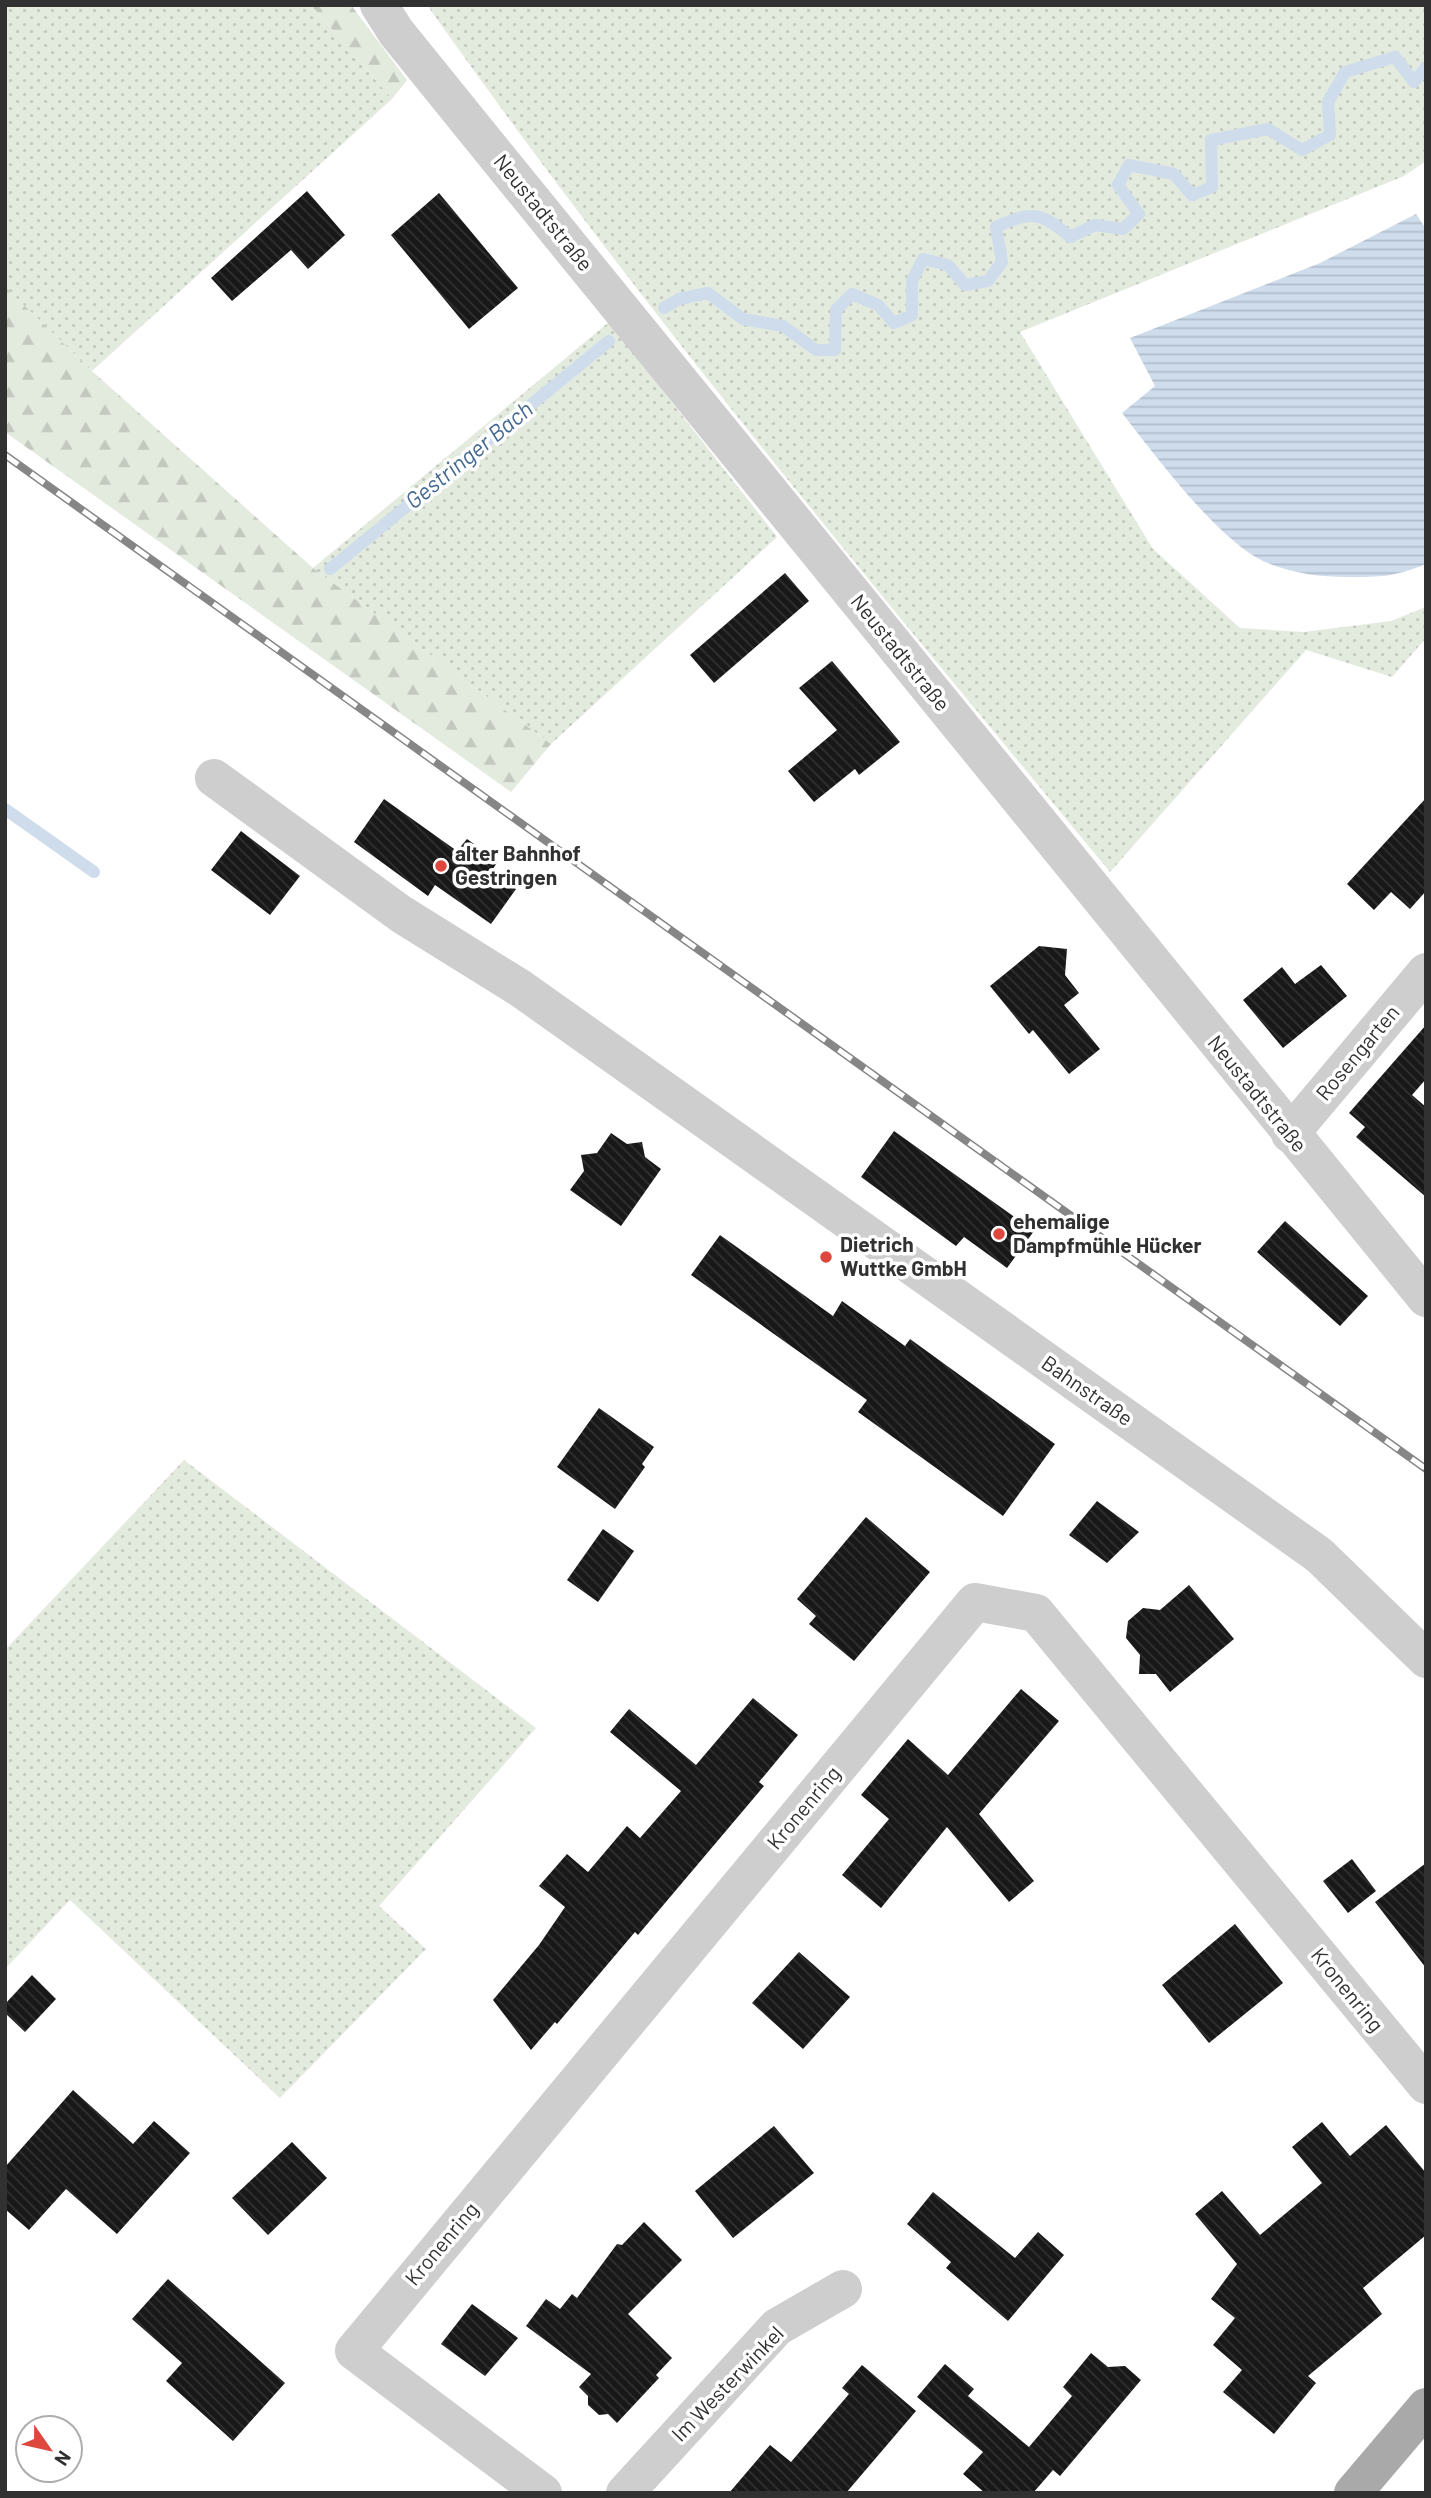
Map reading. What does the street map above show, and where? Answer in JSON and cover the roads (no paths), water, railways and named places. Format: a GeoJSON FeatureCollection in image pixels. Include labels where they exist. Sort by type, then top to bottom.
{"type":"FeatureCollection","features":[{"type":"Feature","properties":{"kind":"main road"},"geometry":{"type":"LineString","coordinates":[[1353,2493],[1426,2406]]}},
{"type":"Feature","properties":{"kind":"street","name":"Neustadtstraße"},"geometry":{"type":"LineString","coordinates":[[379,5],[396,32],[1426,1298]]}},
{"type":"Feature","properties":{"kind":"street","name":"Bahnstraße"},"geometry":{"type":"LineString","coordinates":[[214,778],[401,914],[520,988],[1319,1555],[1426,1659]]}},
{"type":"Feature","properties":{"kind":"street","name":"Rosengarten"},"geometry":{"type":"LineString","coordinates":[[1290,1134],[1426,972]]}},
{"type":"Feature","properties":{"kind":"street","name":"Kronenring"},"geometry":{"type":"LineString","coordinates":[[543,2493],[354,2351],[975,1601],[1037,1612],[1426,2085]]}},
{"type":"Feature","properties":{"kind":"street","name":"Im Westerwinkel"},"geometry":{"type":"LineString","coordinates":[[625,2493],[778,2328],[842,2289]]}},
{"type":"Feature","properties":{"kind":"water"},"geometry":{"type":"Polygon","coordinates":[[[1416,214],[1426,229],[1426,564],[1387,575],[1347,577],[1304,574],[1263,561],[1245,550],[1206,515],[1122,413],[1155,386],[1130,338],[1320,263],[1416,214]]]}},
{"type":"Feature","properties":{"kind":"waterway","name":"Gestringer Bach"},"geometry":{"type":"LineString","coordinates":[[664,308],[679,299],[708,293],[743,319],[783,326],[816,350],[835,350],[836,310],[852,294],[878,305],[894,323],[912,315],[912,281],[923,259],[948,265],[965,285],[988,281],[1002,262],[996,227],[1018,218],[1035,216],[1051,222],[1070,237],[1095,225],[1123,229],[1139,214],[1118,185],[1129,165],[1174,174],[1192,195],[1212,187],[1211,140],[1268,129],[1302,150],[1330,135],[1328,102],[1345,72],[1395,57],[1414,82],[1426,67]]}},
{"type":"Feature","properties":{"kind":"waterway","name":"Gestringer Bach"},"geometry":{"type":"LineString","coordinates":[[330,569],[609,341]]}},
{"type":"Feature","properties":{"kind":"waterway"},"geometry":{"type":"LineString","coordinates":[[5,809],[94,872]]}},
{"type":"Feature","properties":{"kind":"railway"},"geometry":{"type":"LineString","coordinates":[[5,455],[1426,1469]]}},
{"type":"Feature","properties":{"kind":"place","name":"alter Bahnhof Gestringen"},"geometry":{"type":"Point","coordinates":[441,866]}},
{"type":"Feature","properties":{"kind":"place","name":"ehemalige Dampfmühle Hücker"},"geometry":{"type":"Point","coordinates":[999,1234]}},
{"type":"Feature","properties":{"kind":"place","name":"Dietrich Wuttke GmbH"},"geometry":{"type":"Point","coordinates":[826,1257]}}]}
